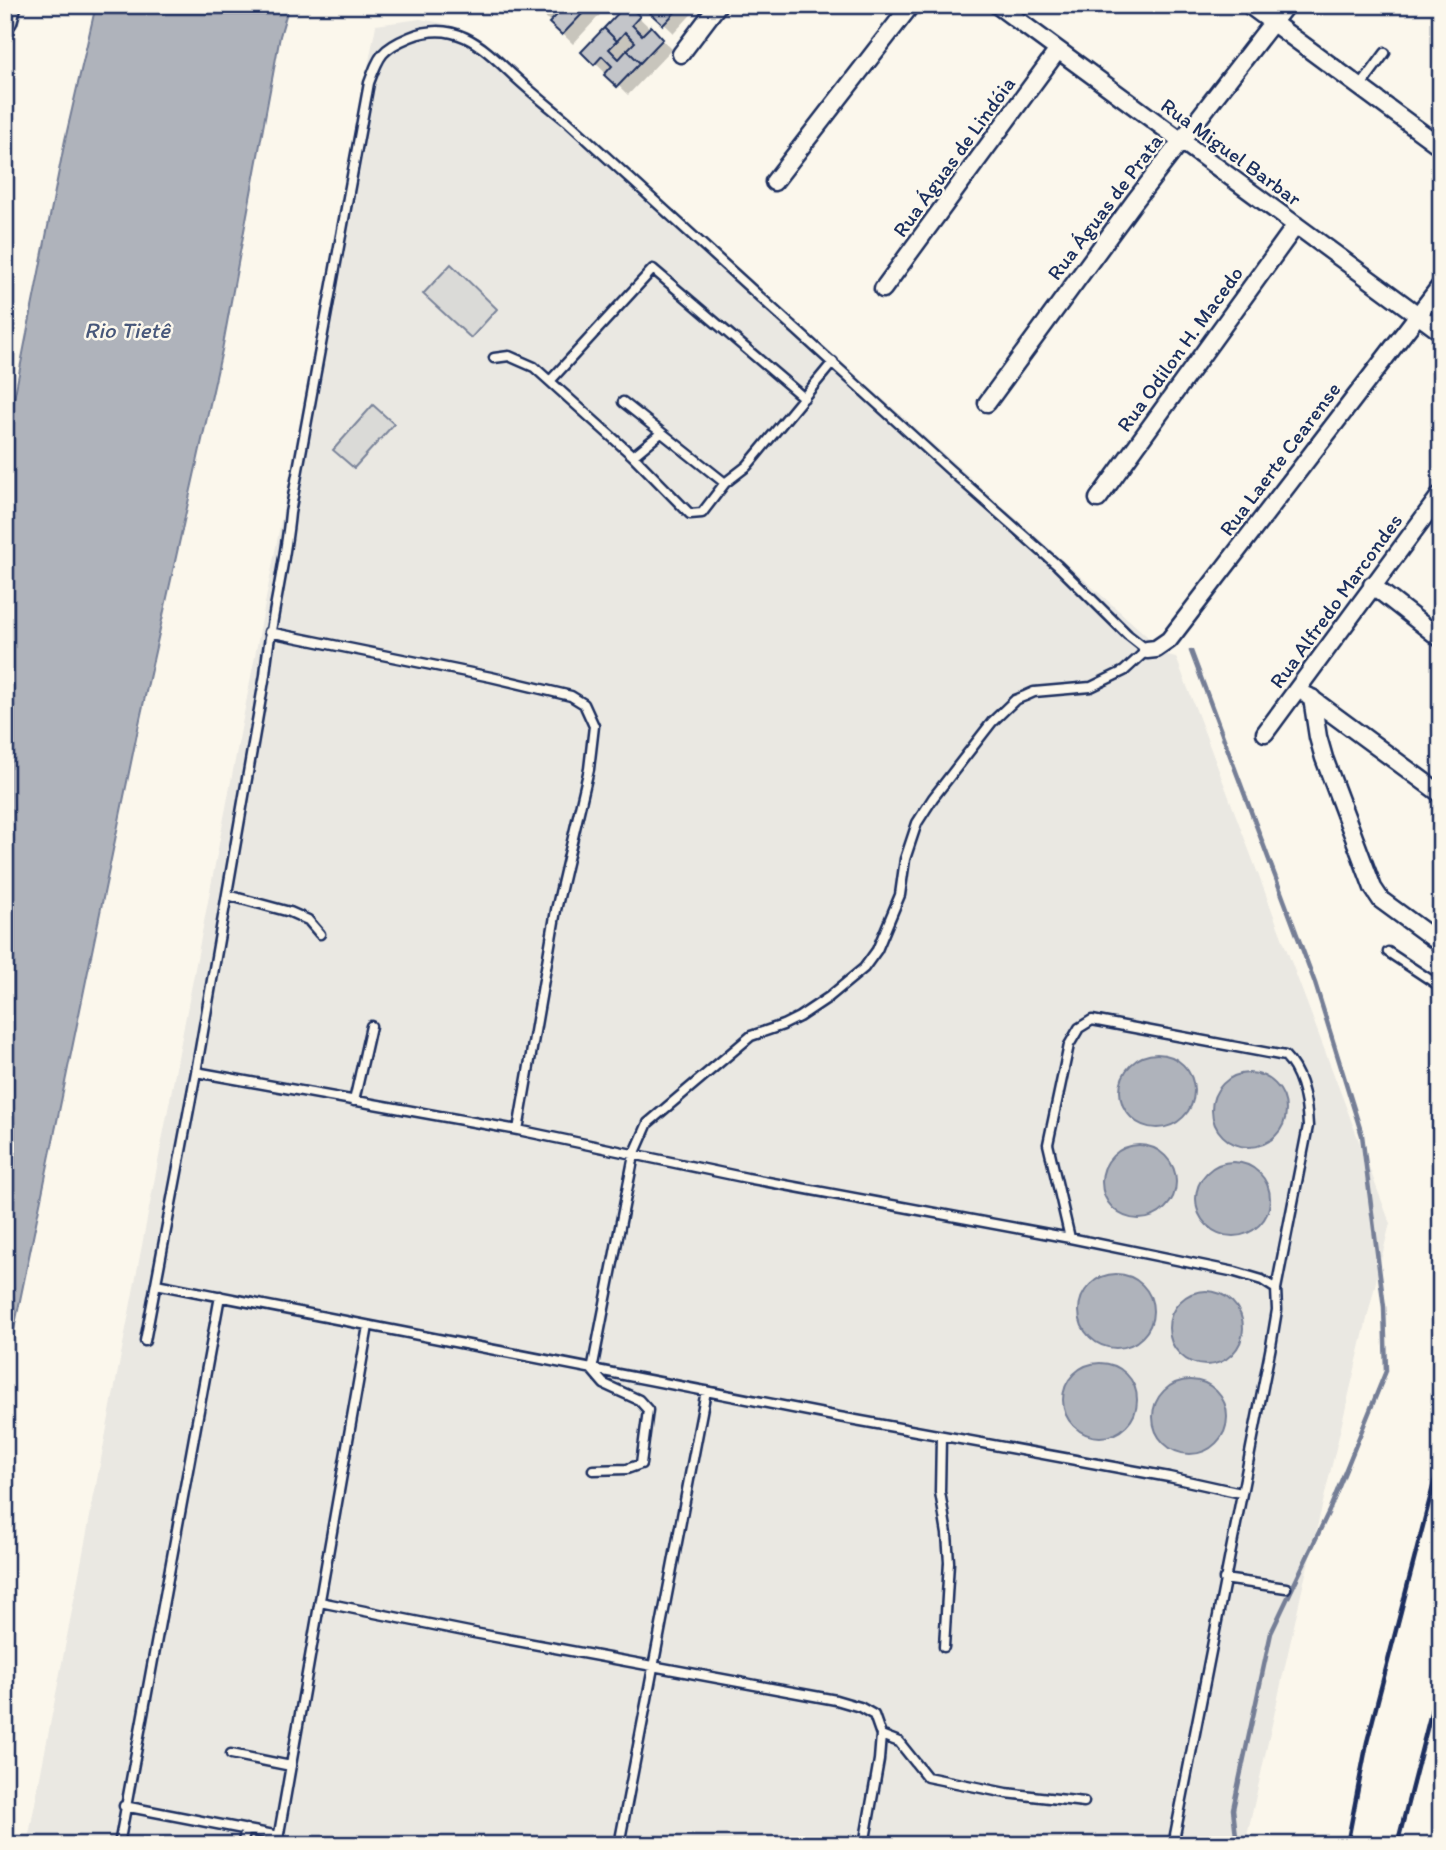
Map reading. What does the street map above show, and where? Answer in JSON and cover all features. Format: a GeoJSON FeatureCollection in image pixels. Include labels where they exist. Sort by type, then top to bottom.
{"type":"FeatureCollection","features":[{"type":"Feature","properties":{"kind":"main road"},"geometry":{"type":"LineString","coordinates":[[5,20],[9,5]]}},
{"type":"Feature","properties":{"kind":"street"},"geometry":{"type":"LineString","coordinates":[[681,54],[718,5]]}},
{"type":"Feature","properties":{"kind":"street"},"geometry":{"type":"LineString","coordinates":[[774,182],[911,5]]}},
{"type":"Feature","properties":{"kind":"street","name":"Rua Miguel Barbar"},"geometry":{"type":"LineString","coordinates":[[997,5],[1441,331]]}},
{"type":"Feature","properties":{"kind":"street"},"geometry":{"type":"LineString","coordinates":[[1249,5],[1441,147]]}},
{"type":"Feature","properties":{"kind":"street","name":"Rua Águas de Prata"},"geometry":{"type":"LineString","coordinates":[[987,403],[1134,201],[1286,5]]}},
{"type":"Feature","properties":{"kind":"street","name":"Rua Águas de Lindóia"},"geometry":{"type":"LineString","coordinates":[[883,289],[1058,50]]}},
{"type":"Feature","properties":{"kind":"street","name":"Rua Odilon H. Macedo"},"geometry":{"type":"LineString","coordinates":[[1098,499],[1296,225]]}},
{"type":"Feature","properties":{"kind":"street","name":"Rua Laerte Cearense"},"geometry":{"type":"LineString","coordinates":[[1147,650],[1156,649],[1168,640],[1441,285]]}},
{"type":"Feature","properties":{"kind":"street","name":"Rua Alfredo Marcondes"},"geometry":{"type":"LineString","coordinates":[[1265,733],[1441,494]]}},
{"type":"Feature","properties":{"kind":"street"},"geometry":{"type":"LineString","coordinates":[[1372,585],[1441,639]]}},
{"type":"Feature","properties":{"kind":"street"},"geometry":{"type":"LineString","coordinates":[[1297,689],[1441,794]]}},
{"type":"Feature","properties":{"kind":"street"},"geometry":{"type":"LineString","coordinates":[[1312,698],[1324,758],[1373,888],[1381,900],[1441,944]]}},
{"type":"Feature","properties":{"kind":"lane"},"geometry":{"type":"LineString","coordinates":[[145,1341],[196,1072],[265,675],[269,632],[286,554],[290,513],[369,83],[378,57],[394,43],[414,35],[442,32],[459,34],[484,47],[1057,565],[1128,635],[1147,650],[1124,671],[1091,687],[1034,692],[1015,700],[992,722],[933,798],[917,824],[905,859],[900,895],[877,950],[864,968],[799,1017],[751,1036],[648,1123],[634,1155],[592,1370]]}},
{"type":"Feature","properties":{"kind":"lane"},"geometry":{"type":"LineString","coordinates":[[1360,88],[1385,53]]}},
{"type":"Feature","properties":{"kind":"lane"},"geometry":{"type":"LineString","coordinates":[[550,381],[653,268],[804,398]]}},
{"type":"Feature","properties":{"kind":"lane"},"geometry":{"type":"LineString","coordinates":[[494,358],[509,356],[534,367],[633,456],[690,514],[702,513],[725,484],[747,466],[833,362]]}},
{"type":"Feature","properties":{"kind":"lane"},"geometry":{"type":"LineString","coordinates":[[623,402],[725,484]]}},
{"type":"Feature","properties":{"kind":"lane"},"geometry":{"type":"LineString","coordinates":[[633,456],[661,433]]}},
{"type":"Feature","properties":{"kind":"lane"},"geometry":{"type":"LineString","coordinates":[[269,632],[491,677],[571,696],[584,704],[594,726],[589,769],[556,910],[518,1130]]}},
{"type":"Feature","properties":{"kind":"lane"},"geometry":{"type":"LineString","coordinates":[[226,895],[290,912],[308,920],[320,934]]}},
{"type":"Feature","properties":{"kind":"lane"},"geometry":{"type":"LineString","coordinates":[[1388,952],[1441,987]]}},
{"type":"Feature","properties":{"kind":"lane"},"geometry":{"type":"LineString","coordinates":[[1070,1238],[1048,1144],[1069,1045],[1079,1028],[1092,1020],[1286,1056],[1293,1063],[1307,1107],[1308,1126],[1276,1289],[1277,1310],[1271,1346],[1173,1845]]}},
{"type":"Feature","properties":{"kind":"lane"},"geometry":{"type":"LineString","coordinates":[[354,1101],[371,1026]]}},
{"type":"Feature","properties":{"kind":"lane"},"geometry":{"type":"LineString","coordinates":[[196,1072],[518,1130],[634,1155],[1070,1238],[1235,1272],[1262,1280],[1276,1289]]}},
{"type":"Feature","properties":{"kind":"lane"},"geometry":{"type":"LineString","coordinates":[[156,1284],[1241,1493]]}},
{"type":"Feature","properties":{"kind":"lane"},"geometry":{"type":"LineString","coordinates":[[119,1845],[124,1806],[220,1296]]}},
{"type":"Feature","properties":{"kind":"lane"},"geometry":{"type":"LineString","coordinates":[[124,1806],[246,1829],[278,1840],[368,1326]]}},
{"type":"Feature","properties":{"kind":"lane"},"geometry":{"type":"LineString","coordinates":[[592,1370],[604,1384],[639,1400],[648,1410],[641,1464],[627,1469],[593,1470]]}},
{"type":"Feature","properties":{"kind":"lane"},"geometry":{"type":"LineString","coordinates":[[619,1845],[706,1391]]}},
{"type":"Feature","properties":{"kind":"lane"},"geometry":{"type":"LineString","coordinates":[[941,1436],[940,1492],[949,1562],[944,1647]]}},
{"type":"Feature","properties":{"kind":"lane"},"geometry":{"type":"LineString","coordinates":[[1224,1578],[1286,1588]]}},
{"type":"Feature","properties":{"kind":"lane"},"geometry":{"type":"LineString","coordinates":[[320,1602],[836,1700],[860,1707],[874,1715],[881,1735],[864,1845]]}},
{"type":"Feature","properties":{"kind":"lane"},"geometry":{"type":"LineString","coordinates":[[881,1735],[899,1742],[927,1777],[1006,1793],[1084,1802]]}},
{"type":"Feature","properties":{"kind":"lane"},"geometry":{"type":"LineString","coordinates":[[231,1754],[291,1766]]}},
{"type":"Feature","properties":{"kind":"lane"},"geometry":{"type":"LineString","coordinates":[[242,1845],[246,1829]]}},
{"type":"Feature","properties":{"kind":"shaded area"},"geometry":{"type":"Polygon","coordinates":[[[420,19],[448,24],[484,41],[1168,655],[1176,657],[1390,1223],[1302,1590],[1245,1845],[27,1845],[376,25],[420,19]]]}},
{"type":"Feature","properties":{"kind":"shaded area"},"geometry":{"type":"Polygon","coordinates":[[[451,264],[497,309],[471,338],[423,294],[451,264]]]}},
{"type":"Feature","properties":{"kind":"shaded area"},"geometry":{"type":"Polygon","coordinates":[[[373,405],[394,424],[354,468],[333,450],[373,405]]]}},
{"type":"Feature","properties":{"kind":"water","name":"Rio Tietê"},"geometry":{"type":"Polygon","coordinates":[[[96,5],[289,5],[280,36],[222,350],[140,719],[5,1373],[5,445],[65,140],[96,5]]]}},
{"type":"Feature","properties":{"kind":"water"},"geometry":{"type":"Polygon","coordinates":[[[1150,1054],[1164,1054],[1178,1060],[1188,1070],[1194,1091],[1192,1105],[1178,1122],[1164,1128],[1150,1128],[1136,1122],[1126,1112],[1120,1098],[1120,1084],[1126,1070],[1136,1060],[1150,1054]]]}},
{"type":"Feature","properties":{"kind":"water"},"geometry":{"type":"Polygon","coordinates":[[[1242,1073],[1256,1073],[1270,1079],[1280,1089],[1286,1110],[1284,1124],[1270,1141],[1256,1147],[1242,1147],[1228,1141],[1218,1131],[1212,1117],[1212,1103],[1218,1089],[1228,1079],[1242,1073]]]}},
{"type":"Feature","properties":{"kind":"water"},"geometry":{"type":"Polygon","coordinates":[[[1132,1145],[1146,1145],[1160,1151],[1170,1161],[1176,1182],[1174,1196],[1160,1213],[1146,1219],[1132,1219],[1118,1213],[1108,1203],[1102,1189],[1102,1175],[1108,1161],[1118,1151],[1132,1145]]]}},
{"type":"Feature","properties":{"kind":"water"},"geometry":{"type":"Polygon","coordinates":[[[1226,1162],[1240,1162],[1254,1168],[1264,1178],[1270,1199],[1268,1213],[1254,1230],[1240,1236],[1226,1236],[1212,1230],[1202,1220],[1196,1206],[1196,1192],[1202,1178],[1212,1168],[1226,1162]]]}},
{"type":"Feature","properties":{"kind":"water"},"geometry":{"type":"Polygon","coordinates":[[[1109,1274],[1123,1274],[1137,1280],[1147,1290],[1153,1311],[1151,1325],[1137,1342],[1123,1348],[1109,1348],[1095,1342],[1085,1332],[1079,1318],[1079,1304],[1085,1290],[1095,1280],[1109,1274]]]}},
{"type":"Feature","properties":{"kind":"water"},"geometry":{"type":"Polygon","coordinates":[[[1199,1291],[1213,1291],[1227,1297],[1237,1307],[1243,1328],[1241,1342],[1227,1359],[1213,1365],[1199,1365],[1185,1359],[1175,1349],[1169,1335],[1169,1321],[1175,1307],[1185,1297],[1199,1291]]]}},
{"type":"Feature","properties":{"kind":"water"},"geometry":{"type":"Polygon","coordinates":[[[1093,1363],[1107,1363],[1121,1369],[1131,1379],[1137,1400],[1135,1414],[1121,1431],[1107,1437],[1093,1437],[1079,1431],[1069,1421],[1063,1407],[1063,1393],[1069,1379],[1079,1369],[1093,1363]]]}},
{"type":"Feature","properties":{"kind":"water"},"geometry":{"type":"Polygon","coordinates":[[[1183,1380],[1197,1380],[1211,1386],[1221,1396],[1227,1417],[1225,1431],[1211,1448],[1197,1454],[1183,1454],[1169,1448],[1159,1438],[1153,1424],[1153,1410],[1159,1396],[1169,1386],[1183,1380]]]}},
{"type":"Feature","properties":{"kind":"building"},"geometry":{"type":"Polygon","coordinates":[[[548,5],[579,5],[585,11],[562,35],[549,23],[558,14],[548,5]]]}},
{"type":"Feature","properties":{"kind":"building"},"geometry":{"type":"Polygon","coordinates":[[[626,5],[640,16],[632,25],[642,35],[651,26],[663,39],[640,63],[627,50],[635,42],[625,32],[617,41],[604,28],[626,5]]]}},
{"type":"Feature","properties":{"kind":"building"},"geometry":{"type":"Polygon","coordinates":[[[657,5],[682,5],[663,25],[650,13],[657,5]]]}},
{"type":"Feature","properties":{"kind":"building"},"geometry":{"type":"Polygon","coordinates":[[[604,28],[617,41],[609,49],[619,59],[627,50],[640,63],[617,87],[604,75],[612,66],[602,56],[594,65],[581,52],[604,28]]]}},
{"type":"Feature","properties":{"kind":"waterway"},"geometry":{"type":"LineString","coordinates":[[1191,651],[1315,983],[1362,1135],[1384,1307],[1386,1371],[1329,1511],[1271,1633],[1233,1809],[1237,1845]]}},
{"type":"Feature","properties":{"kind":"railway"},"geometry":{"type":"LineString","coordinates":[[1347,1845],[1367,1742],[1441,1456]]}},
{"type":"Feature","properties":{"kind":"railway"},"geometry":{"type":"LineString","coordinates":[[1397,1845],[1441,1674]]}}]}
